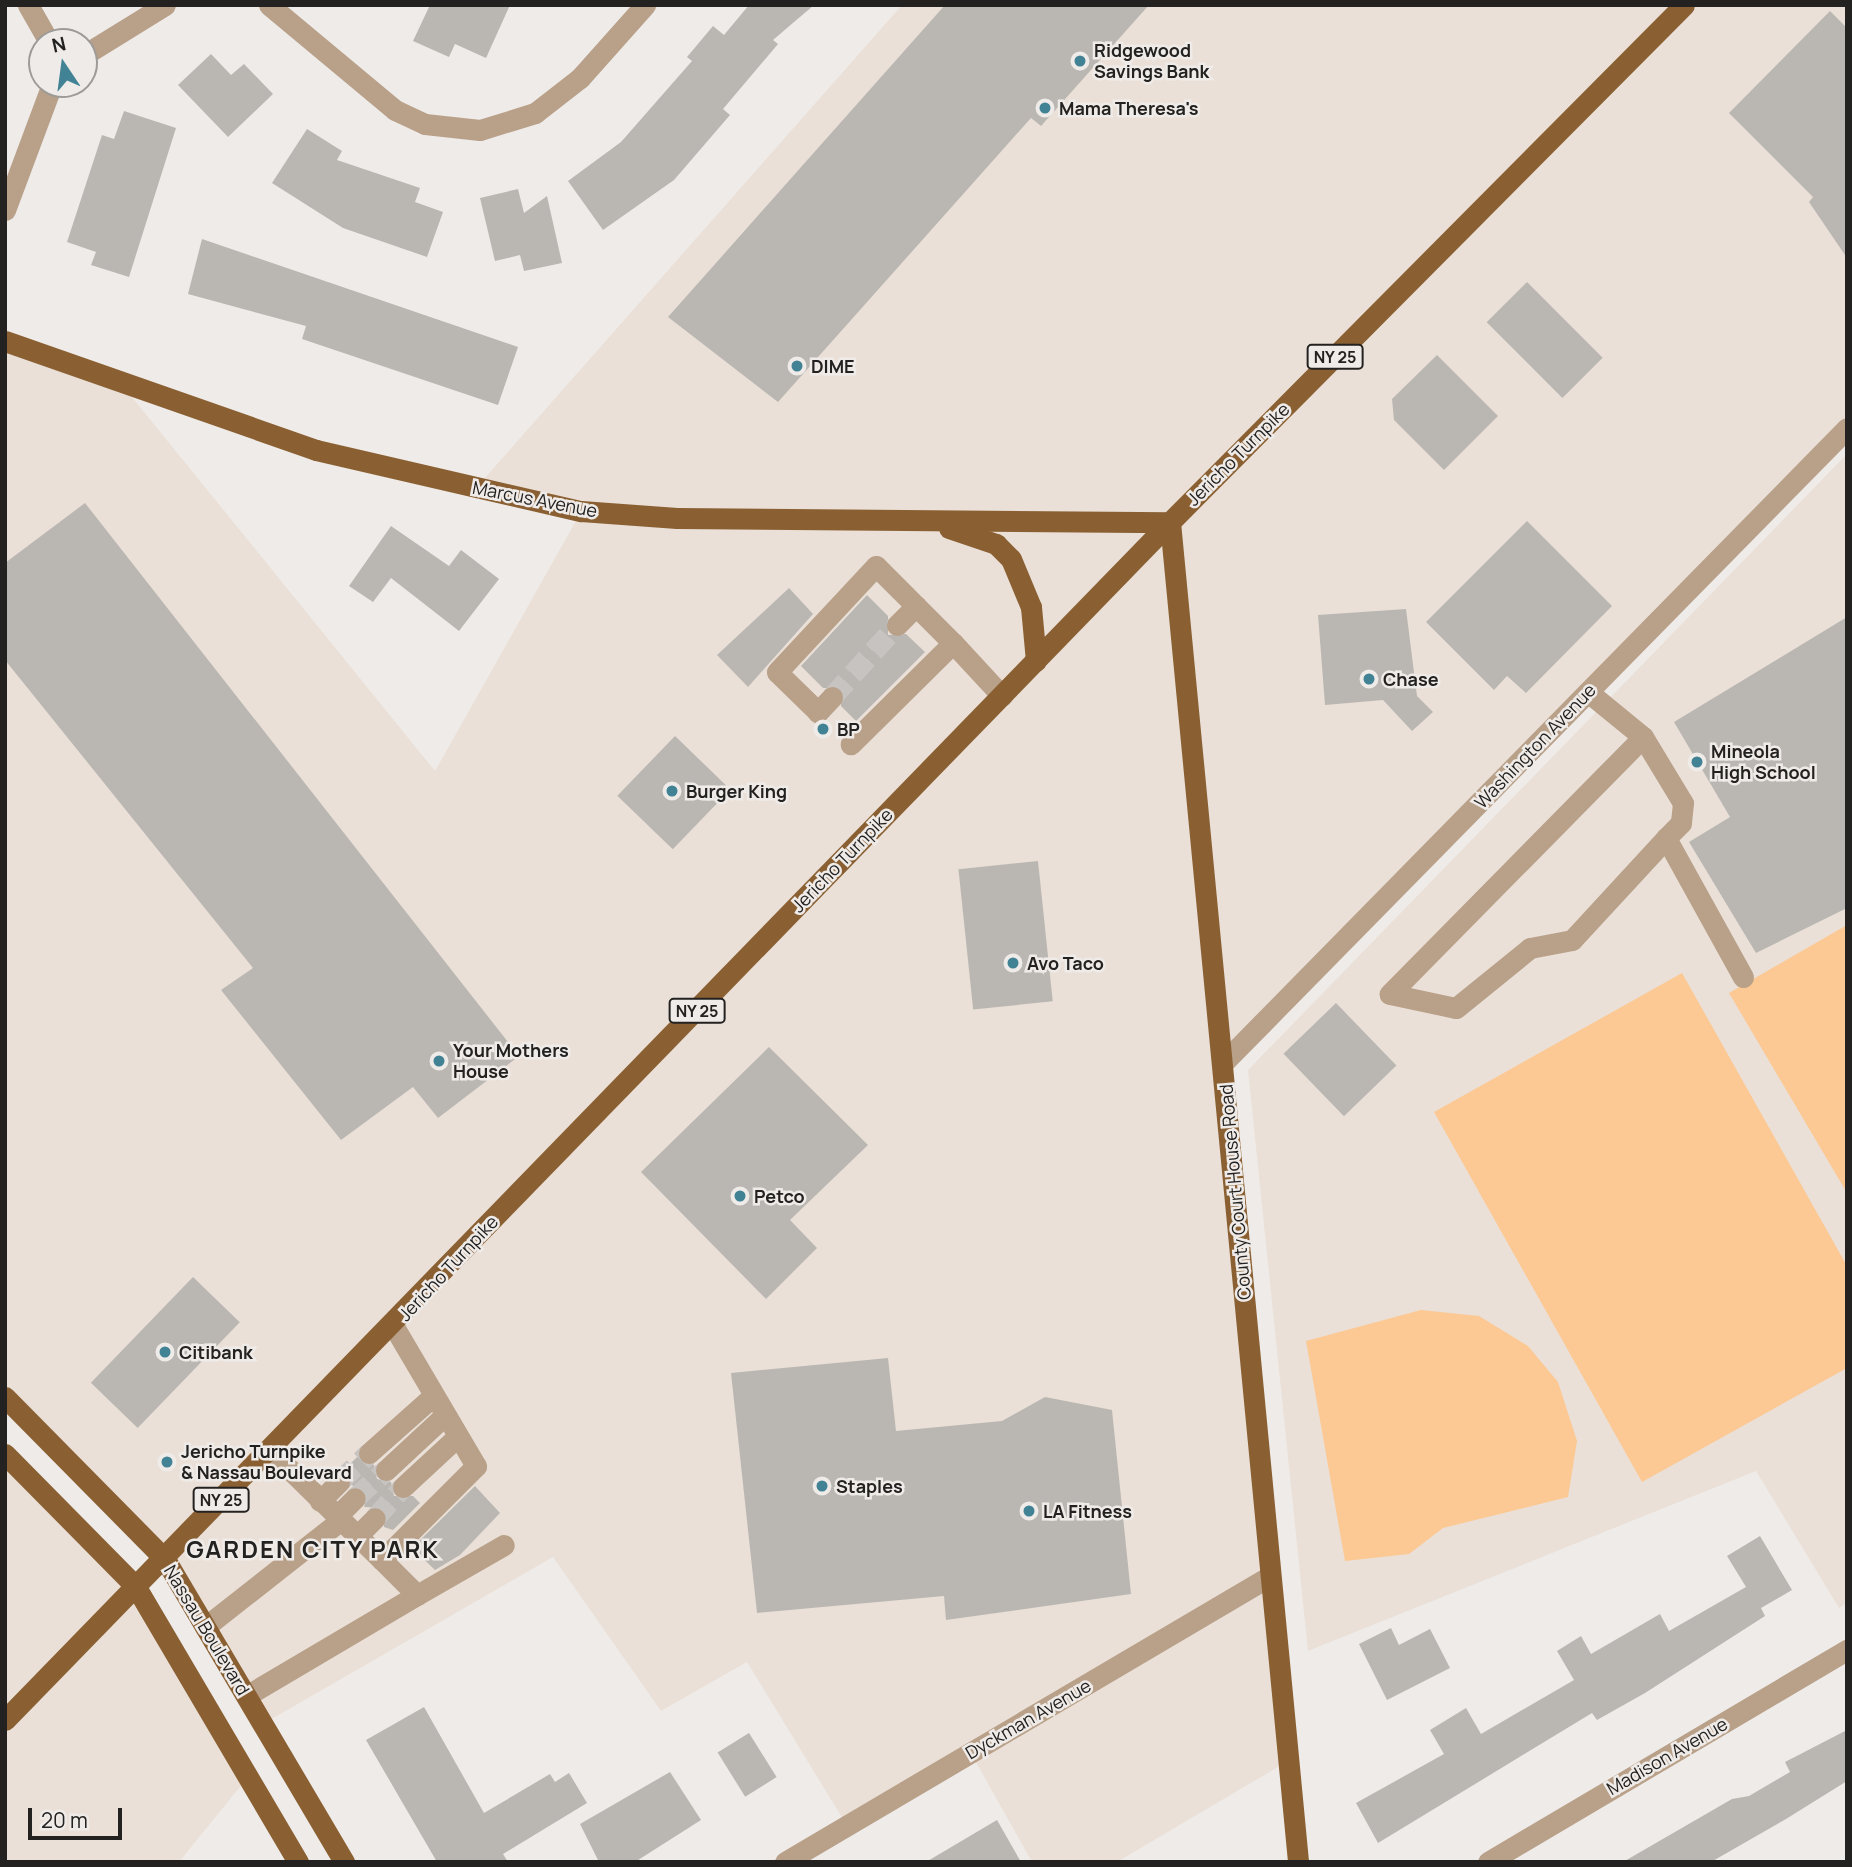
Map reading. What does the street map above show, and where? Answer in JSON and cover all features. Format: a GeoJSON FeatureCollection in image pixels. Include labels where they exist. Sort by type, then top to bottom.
{"type":"FeatureCollection","features":[{"type":"Feature","properties":{"kind":"main road","name":"Jericho Turnpike"},"geometry":{"type":"LineString","coordinates":[[5,1720],[394,1327],[1170,522],[1684,5]]}},
{"type":"Feature","properties":{"kind":"main road","name":"Marcus Avenue"},"geometry":{"type":"LineString","coordinates":[[5,341],[316,450],[581,511],[874,519],[1170,522]]}},
{"type":"Feature","properties":{"kind":"main road"},"geometry":{"type":"LineString","coordinates":[[874,519],[952,528],[996,544],[1024,579],[1036,661]]}},
{"type":"Feature","properties":{"kind":"main road","name":"County Court House Road"},"geometry":{"type":"LineString","coordinates":[[1170,522],[1298,1862]]}},
{"type":"Feature","properties":{"kind":"main road","name":"Nassau Boulevard"},"geometry":{"type":"LineString","coordinates":[[5,1397],[165,1559],[344,1862]]}},
{"type":"Feature","properties":{"kind":"main road"},"geometry":{"type":"LineString","coordinates":[[5,1454],[136,1587],[298,1862]]}},
{"type":"Feature","properties":{"kind":"street"},"geometry":{"type":"LineString","coordinates":[[28,5],[41,28]]}},
{"type":"Feature","properties":{"kind":"street"},"geometry":{"type":"LineString","coordinates":[[98,46],[165,5]]}},
{"type":"Feature","properties":{"kind":"street"},"geometry":{"type":"LineString","coordinates":[[269,5],[395,110],[425,124],[480,130],[535,113],[580,78],[645,5]]}},
{"type":"Feature","properties":{"kind":"street"},"geometry":{"type":"LineString","coordinates":[[5,210],[47,98]]}},
{"type":"Feature","properties":{"kind":"street","name":"Washington Avenue"},"geometry":{"type":"LineString","coordinates":[[1223,1063],[1847,428]]}},
{"type":"Feature","properties":{"kind":"street"},"geometry":{"type":"LineString","coordinates":[[832,697],[818,712],[777,672],[876,566],[1002,696]]}},
{"type":"Feature","properties":{"kind":"street"},"geometry":{"type":"LineString","coordinates":[[897,625],[916,606]]}},
{"type":"Feature","properties":{"kind":"street"},"geometry":{"type":"LineString","coordinates":[[851,744],[953,643]]}},
{"type":"Feature","properties":{"kind":"street"},"geometry":{"type":"LineString","coordinates":[[1588,692],[1643,737],[1683,803],[1681,822],[1572,940],[1530,948],[1456,1008],[1390,994],[1643,737]]}},
{"type":"Feature","properties":{"kind":"street"},"geometry":{"type":"LineString","coordinates":[[1666,838],[1743,977]]}},
{"type":"Feature","properties":{"kind":"street"},"geometry":{"type":"LineString","coordinates":[[382,1560],[476,1466],[431,1398],[394,1327]]}},
{"type":"Feature","properties":{"kind":"street"},"geometry":{"type":"LineString","coordinates":[[369,1452],[431,1398]]}},
{"type":"Feature","properties":{"kind":"street"},"geometry":{"type":"LineString","coordinates":[[386,1470],[443,1417]]}},
{"type":"Feature","properties":{"kind":"street"},"geometry":{"type":"LineString","coordinates":[[403,1487],[456,1438]]}},
{"type":"Feature","properties":{"kind":"street"},"geometry":{"type":"LineString","coordinates":[[270,1450],[417,1595]]}},
{"type":"Feature","properties":{"kind":"street"},"geometry":{"type":"LineString","coordinates":[[320,1501],[339,1482]]}},
{"type":"Feature","properties":{"kind":"street"},"geometry":{"type":"LineString","coordinates":[[205,1627],[339,1518],[355,1498]]}},
{"type":"Feature","properties":{"kind":"street"},"geometry":{"type":"LineString","coordinates":[[357,1536],[374,1518]]}},
{"type":"Feature","properties":{"kind":"street"},"geometry":{"type":"LineString","coordinates":[[246,1696],[504,1545]]}},
{"type":"Feature","properties":{"kind":"street","name":"Dyckman Avenue"},"geometry":{"type":"LineString","coordinates":[[785,1862],[1270,1576]]}},
{"type":"Feature","properties":{"kind":"street","name":"Madison Avenue"},"geometry":{"type":"LineString","coordinates":[[1488,1862],[1847,1650]]}},
{"type":"Feature","properties":{"kind":"shaded area"},"geometry":{"type":"Polygon","coordinates":[[[902,5],[1847,5],[1847,428],[1223,1063],[1283,1764],[1117,1862],[1032,1862],[973,1757],[849,1829],[747,1662],[661,1711],[553,1557],[263,1724],[165,1559],[5,1397],[5,341],[119,381],[435,771],[581,512],[476,488],[902,5]]]}},
{"type":"Feature","properties":{"kind":"shaded area","name":"Mineola High School"},"geometry":{"type":"Polygon","coordinates":[[[1847,454],[1847,1603],[1839,1608],[1756,1471],[1308,1651],[1248,1070],[1847,454]]]}},
{"type":"Feature","properties":{"kind":"shaded area"},"geometry":{"type":"Polygon","coordinates":[[[1847,925],[1847,1193],[1729,993],[1847,925]]]}},
{"type":"Feature","properties":{"kind":"shaded area"},"geometry":{"type":"Polygon","coordinates":[[[1682,973],[1847,1266],[1847,1368],[1642,1482],[1434,1112],[1682,973]]]}},
{"type":"Feature","properties":{"kind":"shaded area"},"geometry":{"type":"Polygon","coordinates":[[[1421,1310],[1479,1316],[1528,1346],[1558,1382],[1577,1441],[1568,1497],[1443,1528],[1409,1554],[1345,1561],[1306,1341],[1421,1310]]]}},
{"type":"Feature","properties":{"kind":"shaded area"},"geometry":{"type":"Polygon","coordinates":[[[5,1454],[136,1587],[248,1777],[179,1862],[5,1862],[5,1454]]]}},
{"type":"Feature","properties":{"kind":"building"},"geometry":{"type":"Polygon","coordinates":[[[430,5],[510,5],[486,58],[455,44],[449,57],[413,41],[430,5]]]}},
{"type":"Feature","properties":{"kind":"building"},"geometry":{"type":"Polygon","coordinates":[[[749,5],[814,5],[773,40],[778,44],[723,109],[730,115],[674,180],[603,230],[568,181],[621,142],[692,61],[687,57],[713,26],[724,35],[749,5]]]}},
{"type":"Feature","properties":{"kind":"building"},"geometry":{"type":"Polygon","coordinates":[[[945,5],[1149,5],[1041,126],[1031,118],[778,402],[668,317],[945,5]]]}},
{"type":"Feature","properties":{"kind":"building"},"geometry":{"type":"Polygon","coordinates":[[[1830,11],[1847,28],[1847,258],[1809,202],[1813,197],[1729,113],[1830,11]]]}},
{"type":"Feature","properties":{"kind":"building"},"geometry":{"type":"Polygon","coordinates":[[[211,54],[231,75],[244,64],[273,94],[228,137],[178,85],[211,54]]]}},
{"type":"Feature","properties":{"kind":"building"},"geometry":{"type":"Polygon","coordinates":[[[124,111],[176,128],[129,277],[91,265],[96,252],[67,242],[102,135],[114,139],[124,111]]]}},
{"type":"Feature","properties":{"kind":"building"},"geometry":{"type":"Polygon","coordinates":[[[307,129],[342,151],[337,160],[420,188],[415,202],[443,212],[427,257],[343,228],[272,183],[307,129]]]}},
{"type":"Feature","properties":{"kind":"building"},"geometry":{"type":"Polygon","coordinates":[[[518,189],[524,213],[547,196],[562,263],[524,271],[520,255],[495,261],[480,198],[518,189]]]}},
{"type":"Feature","properties":{"kind":"building"},"geometry":{"type":"Polygon","coordinates":[[[202,239],[518,347],[498,405],[302,339],[306,326],[188,294],[202,239]]]}},
{"type":"Feature","properties":{"kind":"building"},"geometry":{"type":"Polygon","coordinates":[[[1527,282],[1603,358],[1562,398],[1487,322],[1527,282]]]}},
{"type":"Feature","properties":{"kind":"building"},"geometry":{"type":"Polygon","coordinates":[[[1437,355],[1498,416],[1444,470],[1394,420],[1392,399],[1437,355]]]}},
{"type":"Feature","properties":{"kind":"building"},"geometry":{"type":"Polygon","coordinates":[[[85,503],[519,1056],[438,1118],[413,1087],[341,1140],[221,990],[253,968],[5,660],[5,563],[85,503]]]}},
{"type":"Feature","properties":{"kind":"building"},"geometry":{"type":"Polygon","coordinates":[[[1527,521],[1612,606],[1526,693],[1507,676],[1494,690],[1426,622],[1527,521]]]}},
{"type":"Feature","properties":{"kind":"building"},"geometry":{"type":"Polygon","coordinates":[[[391,526],[449,566],[461,550],[499,579],[459,631],[391,578],[373,602],[349,586],[391,526]]]}},
{"type":"Feature","properties":{"kind":"building"},"geometry":{"type":"Polygon","coordinates":[[[789,588],[813,614],[748,687],[717,655],[789,588]]]}},
{"type":"Feature","properties":{"kind":"building"},"geometry":{"type":"Polygon","coordinates":[[[867,595],[888,616],[888,635],[906,634],[925,652],[856,721],[841,706],[841,688],[823,688],[801,666],[867,595]]]}},
{"type":"Feature","properties":{"kind":"building","name":"Chase"},"geometry":{"type":"Polygon","coordinates":[[[1406,609],[1417,696],[1433,712],[1412,731],[1383,700],[1325,705],[1318,615],[1406,609]]]}},
{"type":"Feature","properties":{"kind":"building"},"geometry":{"type":"Polygon","coordinates":[[[1847,617],[1847,908],[1756,953],[1689,842],[1730,817],[1674,722],[1847,617]]]}},
{"type":"Feature","properties":{"kind":"building","name":"Burger King"},"geometry":{"type":"Polygon","coordinates":[[[675,736],[730,789],[673,849],[617,796],[675,736]]]}},
{"type":"Feature","properties":{"kind":"building"},"geometry":{"type":"Polygon","coordinates":[[[1038,861],[1053,1001],[973,1010],[958,869],[1038,861]]]}},
{"type":"Feature","properties":{"kind":"building"},"geometry":{"type":"Polygon","coordinates":[[[1336,1003],[1396,1066],[1344,1116],[1283,1054],[1336,1003]]]}},
{"type":"Feature","properties":{"kind":"building","name":"Petco"},"geometry":{"type":"Polygon","coordinates":[[[769,1047],[868,1145],[790,1220],[817,1248],[766,1299],[641,1172],[769,1047]]]}},
{"type":"Feature","properties":{"kind":"building","name":"Citibank"},"geometry":{"type":"Polygon","coordinates":[[[193,1277],[240,1322],[138,1428],[91,1383],[193,1277]]]}},
{"type":"Feature","properties":{"kind":"building"},"geometry":{"type":"Polygon","coordinates":[[[888,1358],[896,1431],[1002,1421],[1045,1397],[1112,1410],[1131,1594],[946,1620],[944,1596],[757,1613],[731,1373],[888,1358]]]}},
{"type":"Feature","properties":{"kind":"building"},"geometry":{"type":"Polygon","coordinates":[[[357,1457],[374,1465],[377,1479],[391,1482],[394,1496],[413,1496],[420,1503],[393,1530],[384,1527],[384,1508],[364,1507],[367,1494],[352,1485],[344,1470],[357,1457]]]}},
{"type":"Feature","properties":{"kind":"building"},"geometry":{"type":"Polygon","coordinates":[[[475,1486],[500,1513],[460,1555],[435,1570],[412,1548],[475,1486]]]}},
{"type":"Feature","properties":{"kind":"building"},"geometry":{"type":"Polygon","coordinates":[[[1760,1536],[1792,1590],[1761,1608],[1765,1616],[1645,1693],[1597,1720],[1592,1713],[1378,1843],[1356,1803],[1444,1754],[1430,1730],[1466,1708],[1481,1734],[1574,1680],[1557,1651],[1581,1636],[1591,1654],[1660,1614],[1669,1631],[1746,1587],[1727,1556],[1760,1536]]]}},
{"type":"Feature","properties":{"kind":"building"},"geometry":{"type":"Polygon","coordinates":[[[1391,1628],[1399,1645],[1430,1629],[1450,1668],[1387,1700],[1359,1644],[1391,1628]]]}},
{"type":"Feature","properties":{"kind":"building"},"geometry":{"type":"Polygon","coordinates":[[[424,1707],[484,1813],[550,1774],[555,1782],[569,1773],[587,1803],[503,1854],[508,1862],[437,1862],[366,1740],[424,1707]]]}},
{"type":"Feature","properties":{"kind":"building"},"geometry":{"type":"Polygon","coordinates":[[[1847,1730],[1847,1781],[1786,1819],[1711,1862],[1623,1862],[1732,1799],[1749,1796],[1790,1772],[1785,1762],[1847,1730]]]}},
{"type":"Feature","properties":{"kind":"building"},"geometry":{"type":"Polygon","coordinates":[[[749,1733],[777,1777],[745,1797],[718,1753],[749,1733]]]}},
{"type":"Feature","properties":{"kind":"building"},"geometry":{"type":"Polygon","coordinates":[[[670,1772],[701,1820],[635,1862],[599,1862],[580,1824],[670,1772]]]}},
{"type":"Feature","properties":{"kind":"building"},"geometry":{"type":"Polygon","coordinates":[[[997,1820],[1021,1862],[926,1862],[997,1820]]]}},
{"type":"Feature","properties":{"kind":"tunnel"},"geometry":{"type":"LineString","coordinates":[[832,697],[897,625]]}},
{"type":"Feature","properties":{"kind":"tunnel"},"geometry":{"type":"LineString","coordinates":[[339,1482],[369,1453]]}},
{"type":"Feature","properties":{"kind":"tunnel"},"geometry":{"type":"LineString","coordinates":[[355,1498],[386,1470]]}},
{"type":"Feature","properties":{"kind":"tunnel"},"geometry":{"type":"LineString","coordinates":[[375,1518],[403,1487]]}},
{"type":"Feature","properties":{"kind":"place","name":"Ridgewood Savings Bank"},"geometry":{"type":"Point","coordinates":[1080,61]}},
{"type":"Feature","properties":{"kind":"place","name":"Mama Theresa's"},"geometry":{"type":"Point","coordinates":[1045,108]}},
{"type":"Feature","properties":{"kind":"place","name":"DIME"},"geometry":{"type":"Point","coordinates":[797,366]}},
{"type":"Feature","properties":{"kind":"place","name":"Chase"},"geometry":{"type":"Point","coordinates":[1369,679]}},
{"type":"Feature","properties":{"kind":"place","name":"BP"},"geometry":{"type":"Point","coordinates":[823,729]}},
{"type":"Feature","properties":{"kind":"place","name":"Mineola High School"},"geometry":{"type":"Point","coordinates":[1697,762]}},
{"type":"Feature","properties":{"kind":"place","name":"Burger King"},"geometry":{"type":"Point","coordinates":[672,791]}},
{"type":"Feature","properties":{"kind":"place","name":"Avo Taco"},"geometry":{"type":"Point","coordinates":[1013,963]}},
{"type":"Feature","properties":{"kind":"place","name":"Your Mothers House"},"geometry":{"type":"Point","coordinates":[439,1061]}},
{"type":"Feature","properties":{"kind":"place","name":"Petco"},"geometry":{"type":"Point","coordinates":[740,1196]}},
{"type":"Feature","properties":{"kind":"place","name":"Citibank"},"geometry":{"type":"Point","coordinates":[165,1352]}},
{"type":"Feature","properties":{"kind":"place","name":"Jericho Turnpike & Nassau Boulevard"},"geometry":{"type":"Point","coordinates":[167,1462]}},
{"type":"Feature","properties":{"kind":"place","name":"Staples"},"geometry":{"type":"Point","coordinates":[822,1486]}},
{"type":"Feature","properties":{"kind":"place","name":"LA Fitness"},"geometry":{"type":"Point","coordinates":[1029,1511]}},
{"type":"Feature","properties":{"kind":"district","name":"GARDEN CITY PARK"},"geometry":{"type":"Point","coordinates":[313,1549]}}]}
